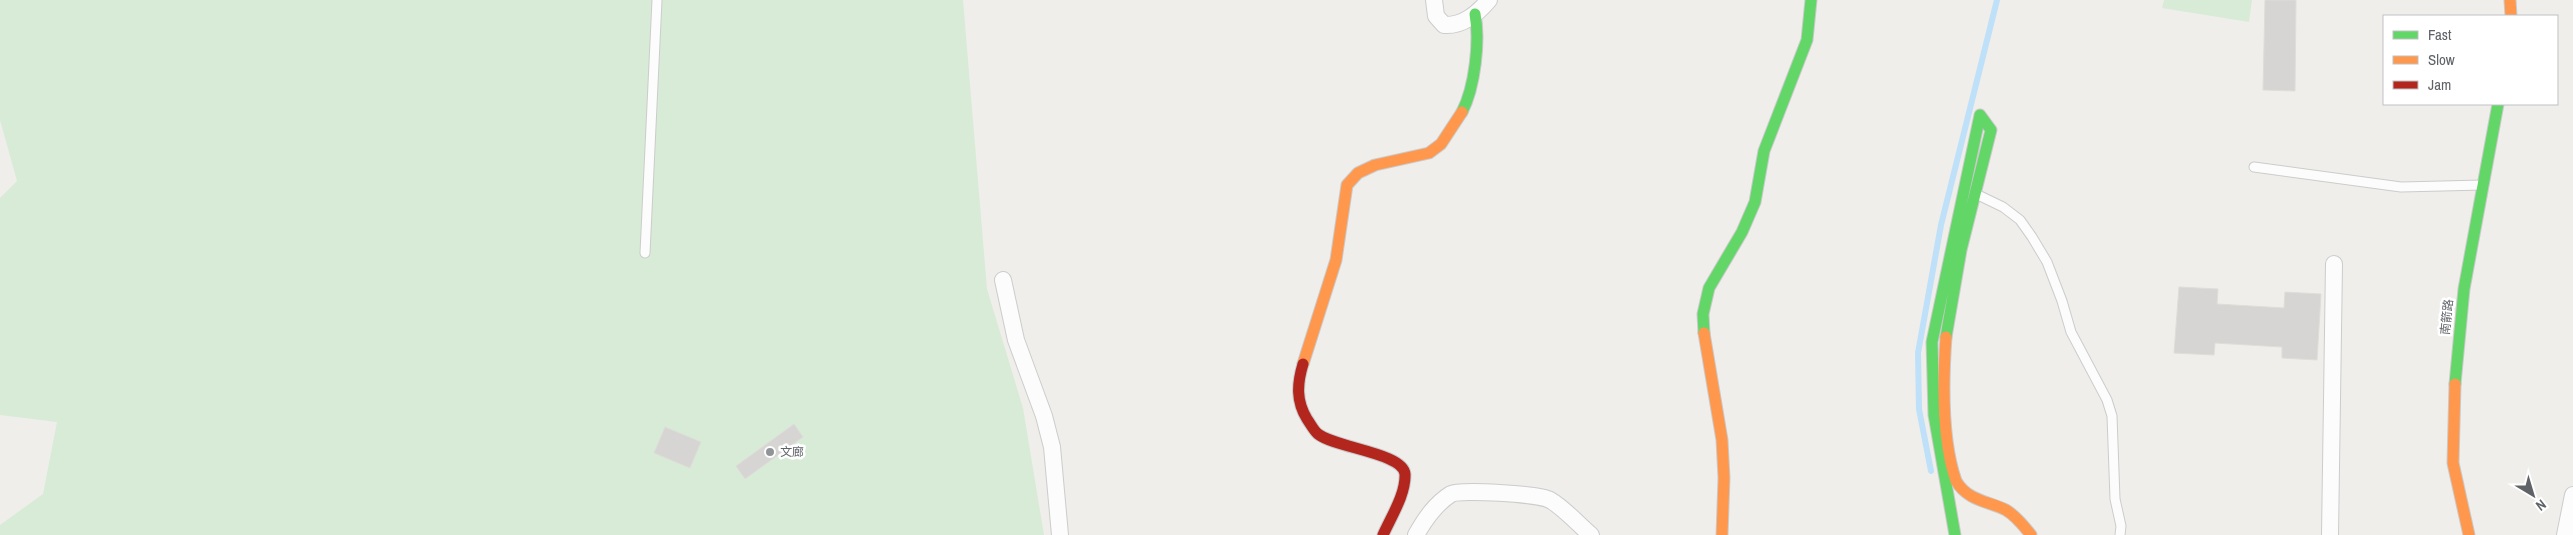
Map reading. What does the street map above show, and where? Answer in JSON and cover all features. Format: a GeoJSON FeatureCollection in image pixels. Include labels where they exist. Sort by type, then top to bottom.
{"type":"FeatureCollection","features":[{"type":"Feature","properties":{"kind":"street"},"geometry":{"type":"LineString","coordinates":[[1434,0],[1436,16],[1444,25],[1454,26],[1476,14],[1489,0]]}},
{"type":"Feature","properties":{"kind":"street"},"geometry":{"type":"LineString","coordinates":[[1722,535],[1724,478],[1722,440],[1704,341],[1703,314],[1709,288],[1742,232],[1756,202],[1764,151],[1807,40],[1811,0]]}},
{"type":"Feature","properties":{"kind":"street"},"geometry":{"type":"LineString","coordinates":[[2510,0],[2511,15]]}},
{"type":"Feature","properties":{"kind":"street"},"geometry":{"type":"LineString","coordinates":[[1383,535],[1403,490],[1405,473],[1401,464],[1390,458],[1343,446],[1317,434],[1302,410],[1297,384],[1336,260],[1348,185],[1358,174],[1375,165],[1429,154],[1441,144],[1455,126],[1469,99],[1478,32],[1476,14]]}},
{"type":"Feature","properties":{"kind":"street","name":"南箭路"},"geometry":{"type":"LineString","coordinates":[[2469,535],[2453,464],[2453,404],[2464,289],[2498,105]]}},
{"type":"Feature","properties":{"kind":"street"},"geometry":{"type":"LineString","coordinates":[[1955,535],[1937,442],[1930,375],[1932,342],[1980,115],[1991,130],[1944,344],[1943,382],[1946,433],[1957,484],[1978,502],[2004,509],[2018,520],[2030,535]]}},
{"type":"Feature","properties":{"kind":"street"},"geometry":{"type":"LineString","coordinates":[[2330,535],[2334,264]]}},
{"type":"Feature","properties":{"kind":"street"},"geometry":{"type":"LineString","coordinates":[[1003,280],[1016,340],[1044,416],[1052,447],[1060,535]]}},
{"type":"Feature","properties":{"kind":"street"},"geometry":{"type":"LineString","coordinates":[[1416,535],[1436,505],[1453,493],[1469,492],[1536,495],[1550,500],[1591,535]]}},
{"type":"Feature","properties":{"kind":"street"},"geometry":{"type":"LineString","coordinates":[[2565,535],[2573,495]]}},
{"type":"Feature","properties":{"kind":"lane"},"geometry":{"type":"LineString","coordinates":[[645,253],[657,0]]}},
{"type":"Feature","properties":{"kind":"lane"},"geometry":{"type":"LineString","coordinates":[[2254,168],[2401,187],[2483,185]]}},
{"type":"Feature","properties":{"kind":"lane"},"geometry":{"type":"LineString","coordinates":[[1976,194],[2003,207],[2020,220],[2032,237],[2047,262],[2062,301],[2070,332],[2107,400],[2112,416],[2115,499],[2121,526],[2120,535]]}},
{"type":"Feature","properties":{"kind":"green space"},"geometry":{"type":"Polygon","coordinates":[[[0,0],[963,0],[987,289],[1023,408],[1044,535],[0,535],[0,525],[43,494],[57,422],[0,415],[0,198],[17,181],[0,120],[0,0]]]}},
{"type":"Feature","properties":{"kind":"green space"},"geometry":{"type":"Polygon","coordinates":[[[2164,0],[2252,0],[2249,22],[2162,8],[2164,0]]]}},
{"type":"Feature","properties":{"kind":"building"},"geometry":{"type":"Polygon","coordinates":[[[2265,0],[2296,0],[2295,91],[2263,90],[2265,0]]]}},
{"type":"Feature","properties":{"kind":"building"},"geometry":{"type":"Polygon","coordinates":[[[2179,287],[2218,289],[2217,304],[2284,308],[2285,292],[2321,294],[2317,360],[2282,358],[2282,347],[2215,343],[2214,355],[2174,353],[2179,287]]]}},
{"type":"Feature","properties":{"kind":"building","name":"文廊"},"geometry":{"type":"Polygon","coordinates":[[[794,424],[803,437],[745,479],[736,466],[794,424]]]}},
{"type":"Feature","properties":{"kind":"building"},"geometry":{"type":"Polygon","coordinates":[[[665,427],[701,442],[690,468],[654,453],[665,427]]]}},
{"type":"Feature","properties":{"kind":"waterway"},"geometry":{"type":"LineString","coordinates":[[1931,471],[1919,409],[1918,353],[1941,225],[1997,0]]}},
{"type":"Feature","properties":{"kind":"traffic: fast"},"geometry":{"type":"LineString","coordinates":[[1704,333],[1703,314],[1709,288],[1742,232],[1755,202],[1764,151],[1807,40],[1811,0]]}},
{"type":"Feature","properties":{"kind":"traffic: fast"},"geometry":{"type":"LineString","coordinates":[[1462,112],[1470,90],[1477,50],[1475,14]]}},
{"type":"Feature","properties":{"kind":"traffic: fast"},"geometry":{"type":"LineString","coordinates":[[2455,384],[2464,289],[2498,105]]}},
{"type":"Feature","properties":{"kind":"traffic: fast"},"geometry":{"type":"LineString","coordinates":[[1946,337],[1961,250],[1991,130],[1980,115],[1932,342],[1934,415],[1955,535]]}},
{"type":"Feature","properties":{"kind":"traffic: slow"},"geometry":{"type":"LineString","coordinates":[[2510,0],[2511,15]]}},
{"type":"Feature","properties":{"kind":"traffic: slow"},"geometry":{"type":"LineString","coordinates":[[1303,364],[1336,260],[1347,185],[1358,173],[1375,165],[1429,153],[1441,144],[1462,112]]}},
{"type":"Feature","properties":{"kind":"traffic: slow"},"geometry":{"type":"LineString","coordinates":[[1704,333],[1722,440],[1724,478],[1722,535]]}},
{"type":"Feature","properties":{"kind":"traffic: slow"},"geometry":{"type":"LineString","coordinates":[[1946,337],[1944,372],[1946,429],[1951,465],[1956,481],[1972,497],[2010,512],[2031,535]]}},
{"type":"Feature","properties":{"kind":"traffic: slow"},"geometry":{"type":"LineString","coordinates":[[2455,384],[2453,463],[2469,535]]}},
{"type":"Feature","properties":{"kind":"traffic: jam"},"geometry":{"type":"LineString","coordinates":[[1303,364],[1299,385],[1299,399],[1303,412],[1317,433],[1327,439],[1393,461],[1401,467],[1405,474],[1401,497],[1383,535]]}},
{"type":"Feature","properties":{"kind":"place","name":"文廊"},"geometry":{"type":"Point","coordinates":[770,452]}}]}
